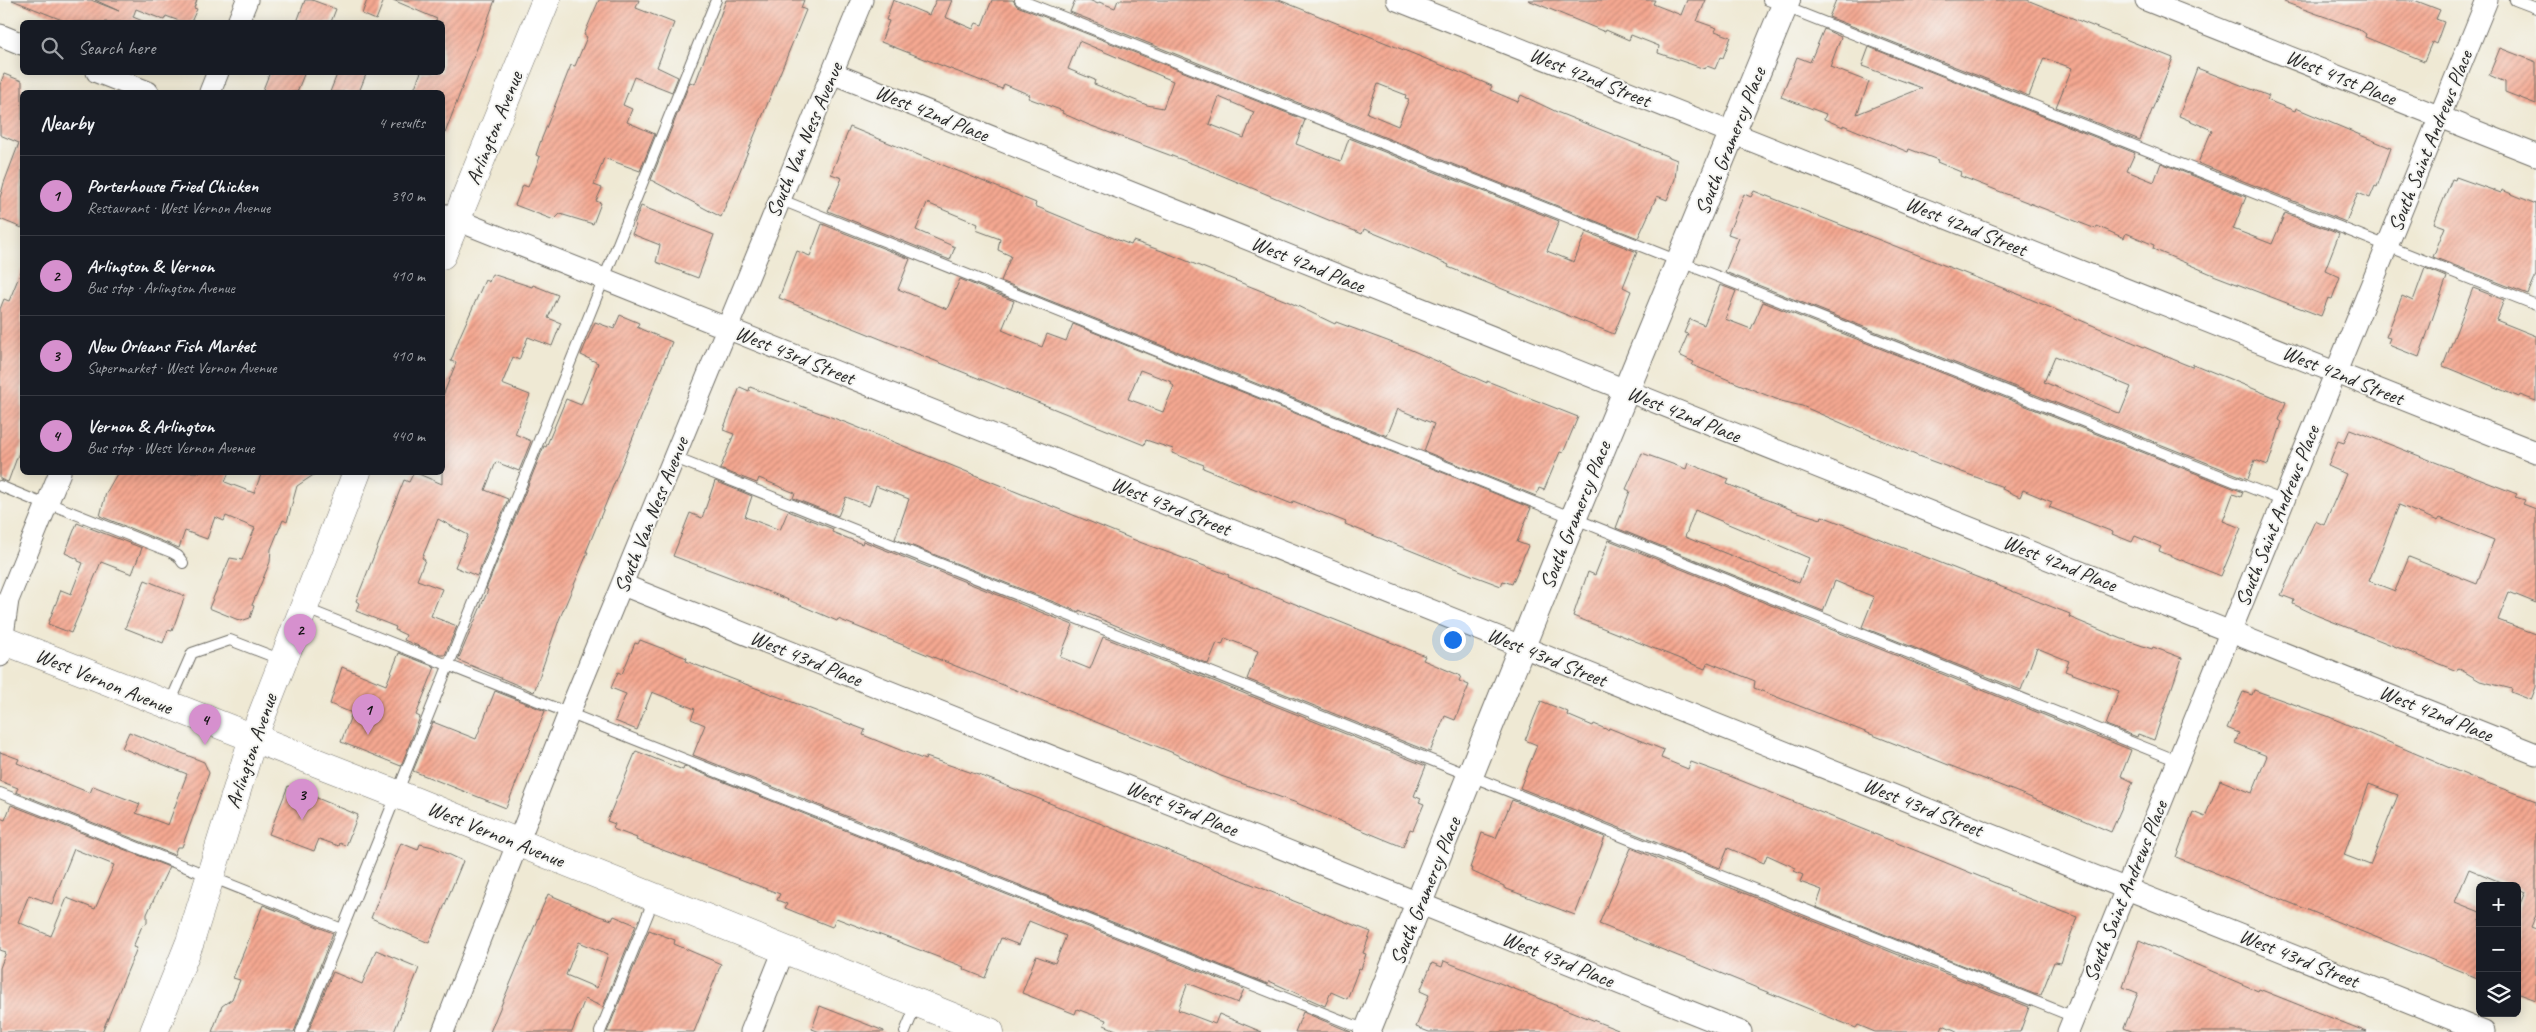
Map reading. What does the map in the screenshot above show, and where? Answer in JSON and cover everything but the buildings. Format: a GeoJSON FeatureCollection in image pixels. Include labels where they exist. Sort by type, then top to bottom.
{"type":"FeatureCollection","features":[{"type":"Feature","properties":{"kind":"main road","name":"Arlington Avenue"},"geometry":{"type":"LineString","coordinates":[[445,241],[450,217],[546,0]]}},
{"type":"Feature","properties":{"kind":"main road","name":"Arlington Avenue"},"geometry":{"type":"LineString","coordinates":[[154,1032],[190,942],[253,738],[356,475]]}},
{"type":"Feature","properties":{"kind":"main road","name":"West Vernon Avenue"},"geometry":{"type":"LineString","coordinates":[[1,645],[168,706],[397,794],[990,1032]]}},
{"type":"Feature","properties":{"kind":"street"},"geometry":{"type":"LineString","coordinates":[[239,20],[248,0]]}},
{"type":"Feature","properties":{"kind":"street","name":"South Van Ness Avenue"},"geometry":{"type":"LineString","coordinates":[[443,1032],[569,713],[862,0]]}},
{"type":"Feature","properties":{"kind":"street","name":"West 42nd Street"},"geometry":{"type":"LineString","coordinates":[[1397,0],[2536,452]]}},
{"type":"Feature","properties":{"kind":"street","name":"West 41st Place"},"geometry":{"type":"LineString","coordinates":[[2146,0],[2536,155]]}},
{"type":"Feature","properties":{"kind":"street","name":"South Saint Andrews Place"},"geometry":{"type":"LineString","coordinates":[[2071,1024],[2488,0]]}},
{"type":"Feature","properties":{"kind":"street","name":"South Gramercy Place"},"geometry":{"type":"LineString","coordinates":[[1369,1031],[1574,517],[1733,134],[1780,2]]}},
{"type":"Feature","properties":{"kind":"street"},"geometry":{"type":"LineString","coordinates":[[0,35],[20,43]]}},
{"type":"Feature","properties":{"kind":"street","name":"West 42nd Place"},"geometry":{"type":"LineString","coordinates":[[832,73],[2536,754]]}},
{"type":"Feature","properties":{"kind":"street"},"geometry":{"type":"LineString","coordinates":[[105,75],[143,90]]}},
{"type":"Feature","properties":{"kind":"street"},"geometry":{"type":"LineString","coordinates":[[211,90],[217,75]]}},
{"type":"Feature","properties":{"kind":"street","name":"West 43rd Street"},"geometry":{"type":"LineString","coordinates":[[450,217],[2484,1032]]}},
{"type":"Feature","properties":{"kind":"street"},"geometry":{"type":"LineString","coordinates":[[1,645],[8,600],[59,475]]}},
{"type":"Feature","properties":{"kind":"street","name":"West 43rd Place"},"geometry":{"type":"LineString","coordinates":[[623,585],[1741,1032]]}},
{"type":"Feature","properties":{"kind":"street"},"geometry":{"type":"LineString","coordinates":[[750,1032],[784,950]]}},
{"type":"Feature","properties":{"kind":"lane"},"geometry":{"type":"LineString","coordinates":[[301,1032],[716,0]]}},
{"type":"Feature","properties":{"kind":"lane"},"geometry":{"type":"LineString","coordinates":[[1020,0],[2284,501]]}},
{"type":"Feature","properties":{"kind":"lane"},"geometry":{"type":"LineString","coordinates":[[2515,0],[2536,8]]}},
{"type":"Feature","properties":{"kind":"lane"},"geometry":{"type":"LineString","coordinates":[[1780,2],[2536,306]]}},
{"type":"Feature","properties":{"kind":"lane"},"geometry":{"type":"LineString","coordinates":[[779,199],[2178,761]]}},
{"type":"Feature","properties":{"kind":"lane"},"geometry":{"type":"LineString","coordinates":[[675,458],[1471,775],[2071,1024]]}},
{"type":"Feature","properties":{"kind":"lane"},"geometry":{"type":"LineString","coordinates":[[0,486],[171,552],[178,556],[182,563]]}},
{"type":"Feature","properties":{"kind":"lane"},"geometry":{"type":"LineString","coordinates":[[304,608],[1369,1031]]}},
{"type":"Feature","properties":{"kind":"lane"},"geometry":{"type":"LineString","coordinates":[[168,706],[192,653],[230,640],[283,661]]}},
{"type":"Feature","properties":{"kind":"lane"},"geometry":{"type":"LineString","coordinates":[[0,793],[342,930]]}},
{"type":"Feature","properties":{"kind":"lane"},"geometry":{"type":"LineString","coordinates":[[600,1032],[655,898]]}},
{"type":"Feature","properties":{"kind":"lane"},"geometry":{"type":"LineString","coordinates":[[905,1032],[917,1003]]}},
{"type":"Feature","properties":{"kind":"shaded area"},"geometry":{"type":"Polygon","coordinates":[[[1299,1009],[1341,1026],[1339,1032],[1290,1032],[1299,1009]]]}},
{"type":"Feature","properties":{"kind":"place","name":"Arlington & Vernon"},"geometry":{"type":"Point","coordinates":[300,655]}},
{"type":"Feature","properties":{"kind":"place","name":"Porterhouse Fried Chicken"},"geometry":{"type":"Point","coordinates":[368,735]}},
{"type":"Feature","properties":{"kind":"place","name":"Vernon & Arlington"},"geometry":{"type":"Point","coordinates":[205,745]}},
{"type":"Feature","properties":{"kind":"place","name":"New Orleans Fish Market"},"geometry":{"type":"Point","coordinates":[302,820]}}]}
